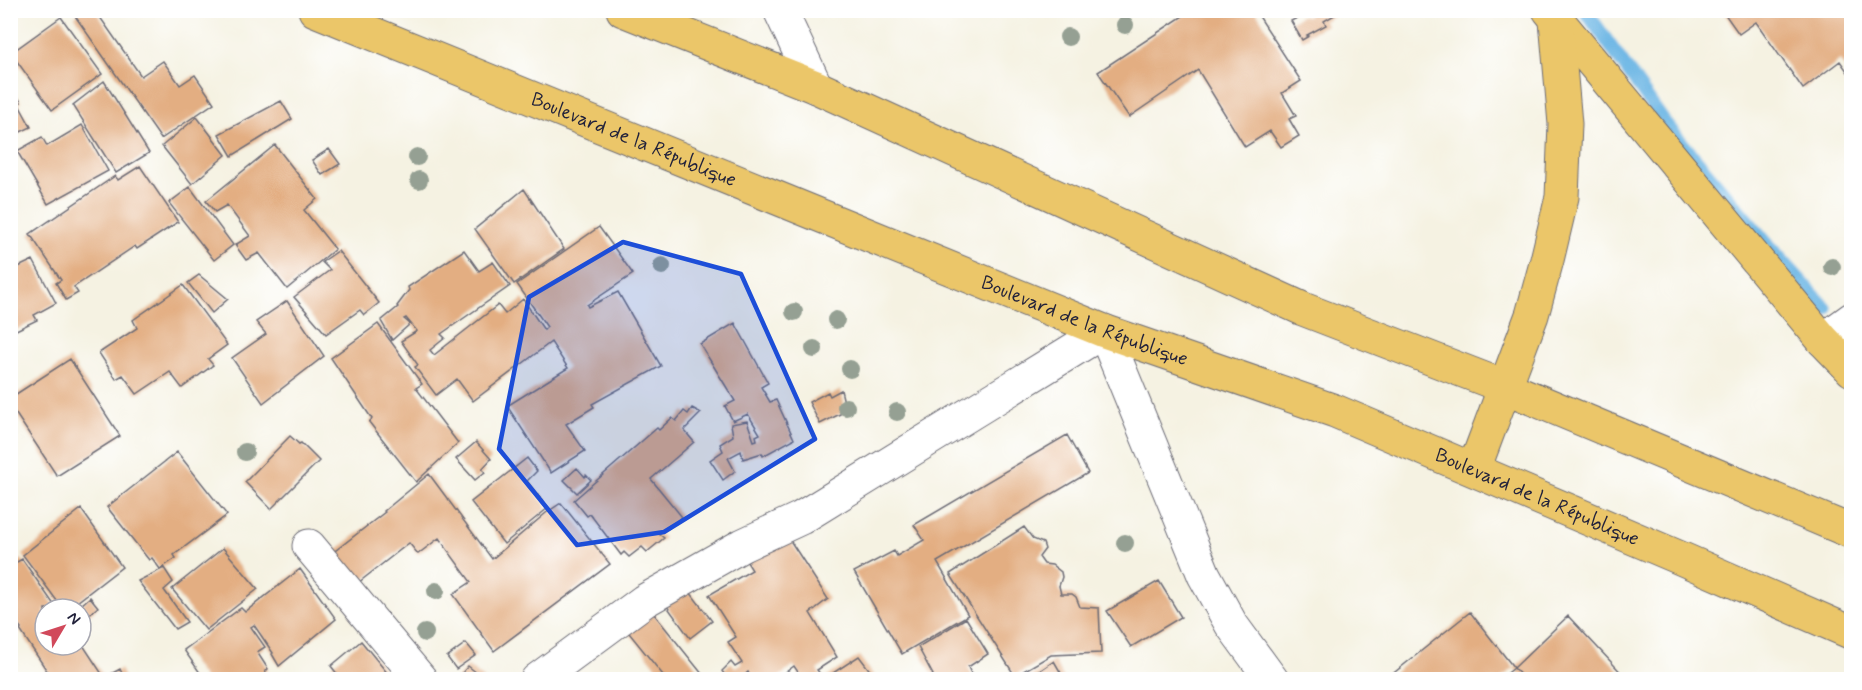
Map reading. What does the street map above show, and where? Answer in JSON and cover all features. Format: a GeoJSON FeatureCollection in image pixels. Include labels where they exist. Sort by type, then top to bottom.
{"type":"FeatureCollection","features":[{"type":"Feature","properties":{"kind":"main road","name":"Boulevard de la République"},"geometry":{"type":"LineString","coordinates":[[315,10],[1104,331],[1335,411],[1851,633]]}},
{"type":"Feature","properties":{"kind":"main road"},"geometry":{"type":"LineString","coordinates":[[623,10],[816,87],[1303,309],[1505,387],[1851,532]]}},
{"type":"Feature","properties":{"kind":"main road"},"geometry":{"type":"LineString","coordinates":[[1552,16],[1823,340],[1851,370]]}},
{"type":"Feature","properties":{"kind":"main road"},"geometry":{"type":"LineString","coordinates":[[1474,469],[1532,315],[1562,197],[1565,124],[1552,16]]}},
{"type":"Feature","properties":{"kind":"street"},"geometry":{"type":"LineString","coordinates":[[780,10],[816,87]]}},
{"type":"Feature","properties":{"kind":"street"},"geometry":{"type":"LineString","coordinates":[[1823,340],[1851,319]]}},
{"type":"Feature","properties":{"kind":"street"},"geometry":{"type":"LineString","coordinates":[[537,680],[644,601],[743,545],[801,518],[1104,331],[1204,574],[1231,624],[1272,680]]}},
{"type":"Feature","properties":{"kind":"street"},"geometry":{"type":"LineString","coordinates":[[309,546],[421,680]]}},
{"type":"Feature","properties":{"kind":"highlighted area"},"geometry":{"type":"Polygon","coordinates":[[[623,242],[741,274],[815,439],[664,532],[577,545],[499,449],[529,297],[623,242]]]}},
{"type":"Feature","properties":{"kind":"building"},"geometry":{"type":"Polygon","coordinates":[[[83,10],[95,10],[141,76],[163,61],[180,85],[195,75],[214,103],[161,139],[75,16],[83,10]]]}},
{"type":"Feature","properties":{"kind":"building"},"geometry":{"type":"Polygon","coordinates":[[[1179,10],[1255,10],[1301,81],[1282,93],[1296,116],[1289,119],[1299,136],[1281,147],[1270,131],[1245,147],[1198,70],[1129,117],[1098,72],[1183,16],[1179,10]]]}},
{"type":"Feature","properties":{"kind":"building"},"geometry":{"type":"Polygon","coordinates":[[[1318,10],[1320,15],[1323,14],[1321,10],[1343,10],[1324,21],[1326,25],[1302,40],[1291,21],[1303,15],[1305,17],[1318,10]]]}},
{"type":"Feature","properties":{"kind":"building"},"geometry":{"type":"Polygon","coordinates":[[[1722,10],[1852,10],[1852,78],[1840,61],[1803,89],[1756,22],[1739,34],[1722,10]]]}},
{"type":"Feature","properties":{"kind":"building"},"geometry":{"type":"Polygon","coordinates":[[[61,17],[102,74],[52,110],[11,53],[61,17]]]}},
{"type":"Feature","properties":{"kind":"building"},"geometry":{"type":"Polygon","coordinates":[[[104,81],[149,153],[116,173],[73,105],[104,81]]]}},
{"type":"Feature","properties":{"kind":"building"},"geometry":{"type":"Polygon","coordinates":[[[10,85],[21,102],[18,103],[31,127],[10,137],[10,85]]]}},
{"type":"Feature","properties":{"kind":"building"},"geometry":{"type":"Polygon","coordinates":[[[281,101],[292,119],[232,156],[219,134],[281,101]]]}},
{"type":"Feature","properties":{"kind":"building"},"geometry":{"type":"Polygon","coordinates":[[[197,117],[226,155],[192,184],[162,146],[197,117]]]}},
{"type":"Feature","properties":{"kind":"building"},"geometry":{"type":"Polygon","coordinates":[[[82,125],[108,171],[48,204],[17,151],[42,137],[47,146],[82,125]]]}},
{"type":"Feature","properties":{"kind":"building"},"geometry":{"type":"Polygon","coordinates":[[[275,145],[317,199],[304,210],[335,249],[287,289],[259,253],[246,260],[235,245],[250,236],[227,205],[215,212],[206,201],[275,145]]]}},
{"type":"Feature","properties":{"kind":"building"},"geometry":{"type":"Polygon","coordinates":[[[329,149],[340,164],[322,175],[312,160],[329,149]]]}},
{"type":"Feature","properties":{"kind":"building"},"geometry":{"type":"Polygon","coordinates":[[[140,166],[178,222],[137,249],[135,246],[74,287],[78,293],[66,300],[56,283],[61,280],[30,234],[115,176],[118,180],[140,166]]]}},
{"type":"Feature","properties":{"kind":"building"},"geometry":{"type":"Polygon","coordinates":[[[10,178],[16,190],[11,193],[14,198],[10,200],[10,178]]]}},
{"type":"Feature","properties":{"kind":"building"},"geometry":{"type":"Polygon","coordinates":[[[190,187],[233,245],[214,260],[169,203],[190,187]]]}},
{"type":"Feature","properties":{"kind":"building"},"geometry":{"type":"Polygon","coordinates":[[[524,189],[564,249],[514,284],[475,229],[524,189]]]}},
{"type":"Feature","properties":{"kind":"building"},"geometry":{"type":"Polygon","coordinates":[[[599,227],[633,274],[587,305],[588,307],[618,292],[661,366],[592,404],[594,407],[566,424],[585,451],[551,473],[507,406],[568,368],[551,342],[473,401],[457,379],[436,395],[415,367],[418,365],[401,341],[417,331],[406,318],[404,319],[410,324],[392,340],[381,321],[398,307],[409,290],[408,287],[464,250],[479,271],[493,262],[510,286],[441,334],[445,338],[430,350],[434,355],[498,305],[505,314],[523,299],[544,330],[547,327],[517,284],[599,227]]]}},
{"type":"Feature","properties":{"kind":"building"},"geometry":{"type":"Polygon","coordinates":[[[338,251],[379,303],[364,315],[360,310],[326,334],[294,297],[330,270],[322,262],[338,251]]]}},
{"type":"Feature","properties":{"kind":"building"},"geometry":{"type":"Polygon","coordinates":[[[33,260],[56,303],[34,315],[37,320],[10,333],[10,271],[33,260]]]}},
{"type":"Feature","properties":{"kind":"building"},"geometry":{"type":"Polygon","coordinates":[[[199,275],[228,299],[212,313],[188,283],[199,275]]]}},
{"type":"Feature","properties":{"kind":"building"},"geometry":{"type":"Polygon","coordinates":[[[183,285],[227,345],[208,359],[213,365],[182,388],[170,372],[137,394],[123,375],[116,379],[99,353],[137,328],[133,320],[183,285]]]}},
{"type":"Feature","properties":{"kind":"building"},"geometry":{"type":"Polygon","coordinates":[[[287,301],[324,356],[263,403],[232,358],[266,334],[256,322],[287,301]]]}},
{"type":"Feature","properties":{"kind":"building"},"geometry":{"type":"Polygon","coordinates":[[[735,323],[768,383],[761,387],[770,402],[776,400],[794,439],[763,456],[762,453],[743,459],[741,451],[728,458],[735,471],[723,480],[710,460],[723,451],[720,444],[733,436],[731,424],[747,421],[754,441],[760,434],[748,414],[733,421],[725,406],[735,401],[700,344],[735,323]]]}},
{"type":"Feature","properties":{"kind":"building"},"geometry":{"type":"Polygon","coordinates":[[[378,324],[422,384],[416,388],[458,443],[416,482],[369,422],[372,419],[331,358],[378,324]]]}},
{"type":"Feature","properties":{"kind":"building"},"geometry":{"type":"Polygon","coordinates":[[[70,359],[120,436],[57,476],[10,405],[10,398],[70,359]]]}},
{"type":"Feature","properties":{"kind":"building"},"geometry":{"type":"Polygon","coordinates":[[[841,390],[846,411],[820,424],[809,402],[828,392],[830,396],[841,390]]]}},
{"type":"Feature","properties":{"kind":"building"},"geometry":{"type":"Polygon","coordinates":[[[692,408],[701,413],[684,430],[694,442],[651,479],[682,517],[659,534],[664,538],[647,552],[642,547],[629,557],[624,552],[621,555],[590,514],[587,516],[574,500],[657,428],[659,430],[672,418],[676,421],[684,411],[688,414],[692,408]]]}},
{"type":"Feature","properties":{"kind":"building"},"geometry":{"type":"Polygon","coordinates":[[[1067,435],[1088,473],[937,562],[968,615],[902,654],[854,572],[894,551],[897,556],[924,540],[914,525],[1067,435]]]}},
{"type":"Feature","properties":{"kind":"building"},"geometry":{"type":"Polygon","coordinates":[[[290,436],[299,444],[301,443],[319,461],[271,509],[245,482],[290,436]]]}},
{"type":"Feature","properties":{"kind":"building"},"geometry":{"type":"Polygon","coordinates":[[[476,442],[491,459],[482,469],[485,472],[475,480],[456,459],[476,442]]]}},
{"type":"Feature","properties":{"kind":"building"},"geometry":{"type":"Polygon","coordinates":[[[177,452],[227,515],[174,555],[176,558],[160,569],[152,558],[149,560],[107,507],[177,452]]]}},
{"type":"Feature","properties":{"kind":"building"},"geometry":{"type":"Polygon","coordinates":[[[527,458],[537,471],[527,481],[548,508],[504,544],[471,502],[527,458]]]}},
{"type":"Feature","properties":{"kind":"building"},"geometry":{"type":"Polygon","coordinates":[[[577,468],[591,480],[577,493],[564,480],[577,468]]]}},
{"type":"Feature","properties":{"kind":"building"},"geometry":{"type":"Polygon","coordinates":[[[429,474],[492,559],[561,503],[610,564],[494,651],[453,594],[471,582],[439,538],[418,554],[409,543],[349,590],[326,558],[429,474]]]}},
{"type":"Feature","properties":{"kind":"building"},"geometry":{"type":"Polygon","coordinates":[[[81,509],[122,567],[83,597],[54,597],[23,555],[81,509]]]}},
{"type":"Feature","properties":{"kind":"building"},"geometry":{"type":"Polygon","coordinates":[[[1024,527],[1033,539],[1043,543],[1045,549],[1039,557],[1044,564],[1052,565],[1061,572],[1059,586],[1061,594],[1072,594],[1076,597],[1080,607],[1099,608],[1101,653],[1051,655],[1015,676],[950,574],[1024,527]]]}},
{"type":"Feature","properties":{"kind":"building"},"geometry":{"type":"Polygon","coordinates":[[[784,531],[828,599],[810,613],[837,657],[817,670],[824,679],[859,656],[874,676],[870,680],[800,680],[802,678],[794,666],[775,680],[752,680],[748,672],[739,680],[728,680],[722,671],[731,662],[735,667],[742,663],[728,642],[736,637],[709,595],[752,570],[742,554],[784,531]]]}},
{"type":"Feature","properties":{"kind":"building"},"geometry":{"type":"Polygon","coordinates":[[[223,548],[258,589],[206,630],[172,589],[223,548]]]}},
{"type":"Feature","properties":{"kind":"building"},"geometry":{"type":"Polygon","coordinates":[[[22,559],[49,597],[33,597],[33,650],[10,613],[10,566],[22,559]]]}},
{"type":"Feature","properties":{"kind":"building"},"geometry":{"type":"Polygon","coordinates":[[[164,568],[173,582],[164,590],[187,622],[175,629],[138,581],[164,568]]]}},
{"type":"Feature","properties":{"kind":"building"},"geometry":{"type":"Polygon","coordinates":[[[300,569],[336,619],[279,666],[254,625],[251,627],[265,647],[257,652],[268,669],[265,672],[271,680],[205,680],[184,650],[241,608],[245,612],[300,569]]]}},
{"type":"Feature","properties":{"kind":"building"},"geometry":{"type":"Polygon","coordinates":[[[1159,581],[1181,617],[1131,647],[1107,611],[1159,581]]]}},
{"type":"Feature","properties":{"kind":"building"},"geometry":{"type":"Polygon","coordinates":[[[687,588],[712,621],[690,638],[666,605],[687,588]]]}},
{"type":"Feature","properties":{"kind":"building"},"geometry":{"type":"Polygon","coordinates":[[[93,601],[98,607],[93,611],[93,601]]]}},
{"type":"Feature","properties":{"kind":"building"},"geometry":{"type":"Polygon","coordinates":[[[650,609],[707,680],[667,680],[625,628],[650,609]]]}},
{"type":"Feature","properties":{"kind":"building"},"geometry":{"type":"Polygon","coordinates":[[[1470,612],[1514,668],[1499,680],[1385,680],[1470,612]]]}},
{"type":"Feature","properties":{"kind":"building"},"geometry":{"type":"Polygon","coordinates":[[[1568,616],[1628,680],[1525,680],[1514,668],[1568,616]]]}},
{"type":"Feature","properties":{"kind":"building"},"geometry":{"type":"Polygon","coordinates":[[[966,618],[988,654],[968,667],[974,680],[925,680],[933,675],[918,647],[966,618]]]}},
{"type":"Feature","properties":{"kind":"building"},"geometry":{"type":"Polygon","coordinates":[[[361,641],[393,680],[332,680],[338,675],[331,666],[361,641]]]}},
{"type":"Feature","properties":{"kind":"building"},"geometry":{"type":"Polygon","coordinates":[[[466,643],[476,655],[456,669],[447,657],[466,643]]]}},
{"type":"Feature","properties":{"kind":"building"},"geometry":{"type":"Polygon","coordinates":[[[38,657],[91,657],[106,680],[53,680],[38,657]]]}},
{"type":"Feature","properties":{"kind":"building"},"geometry":{"type":"Polygon","coordinates":[[[1054,661],[1065,680],[1026,680],[1054,661]]]}},
{"type":"Feature","properties":{"kind":"building"},"geometry":{"type":"Polygon","coordinates":[[[468,666],[482,677],[485,680],[456,680],[468,666]]]}},
{"type":"Feature","properties":{"kind":"building"},"geometry":{"type":"Polygon","coordinates":[[[120,669],[125,680],[109,680],[107,676],[120,669]]]}},
{"type":"Feature","properties":{"kind":"waterway"},"geometry":{"type":"LineString","coordinates":[[1585,10],[1664,122],[1769,246],[1826,309]]}}]}
